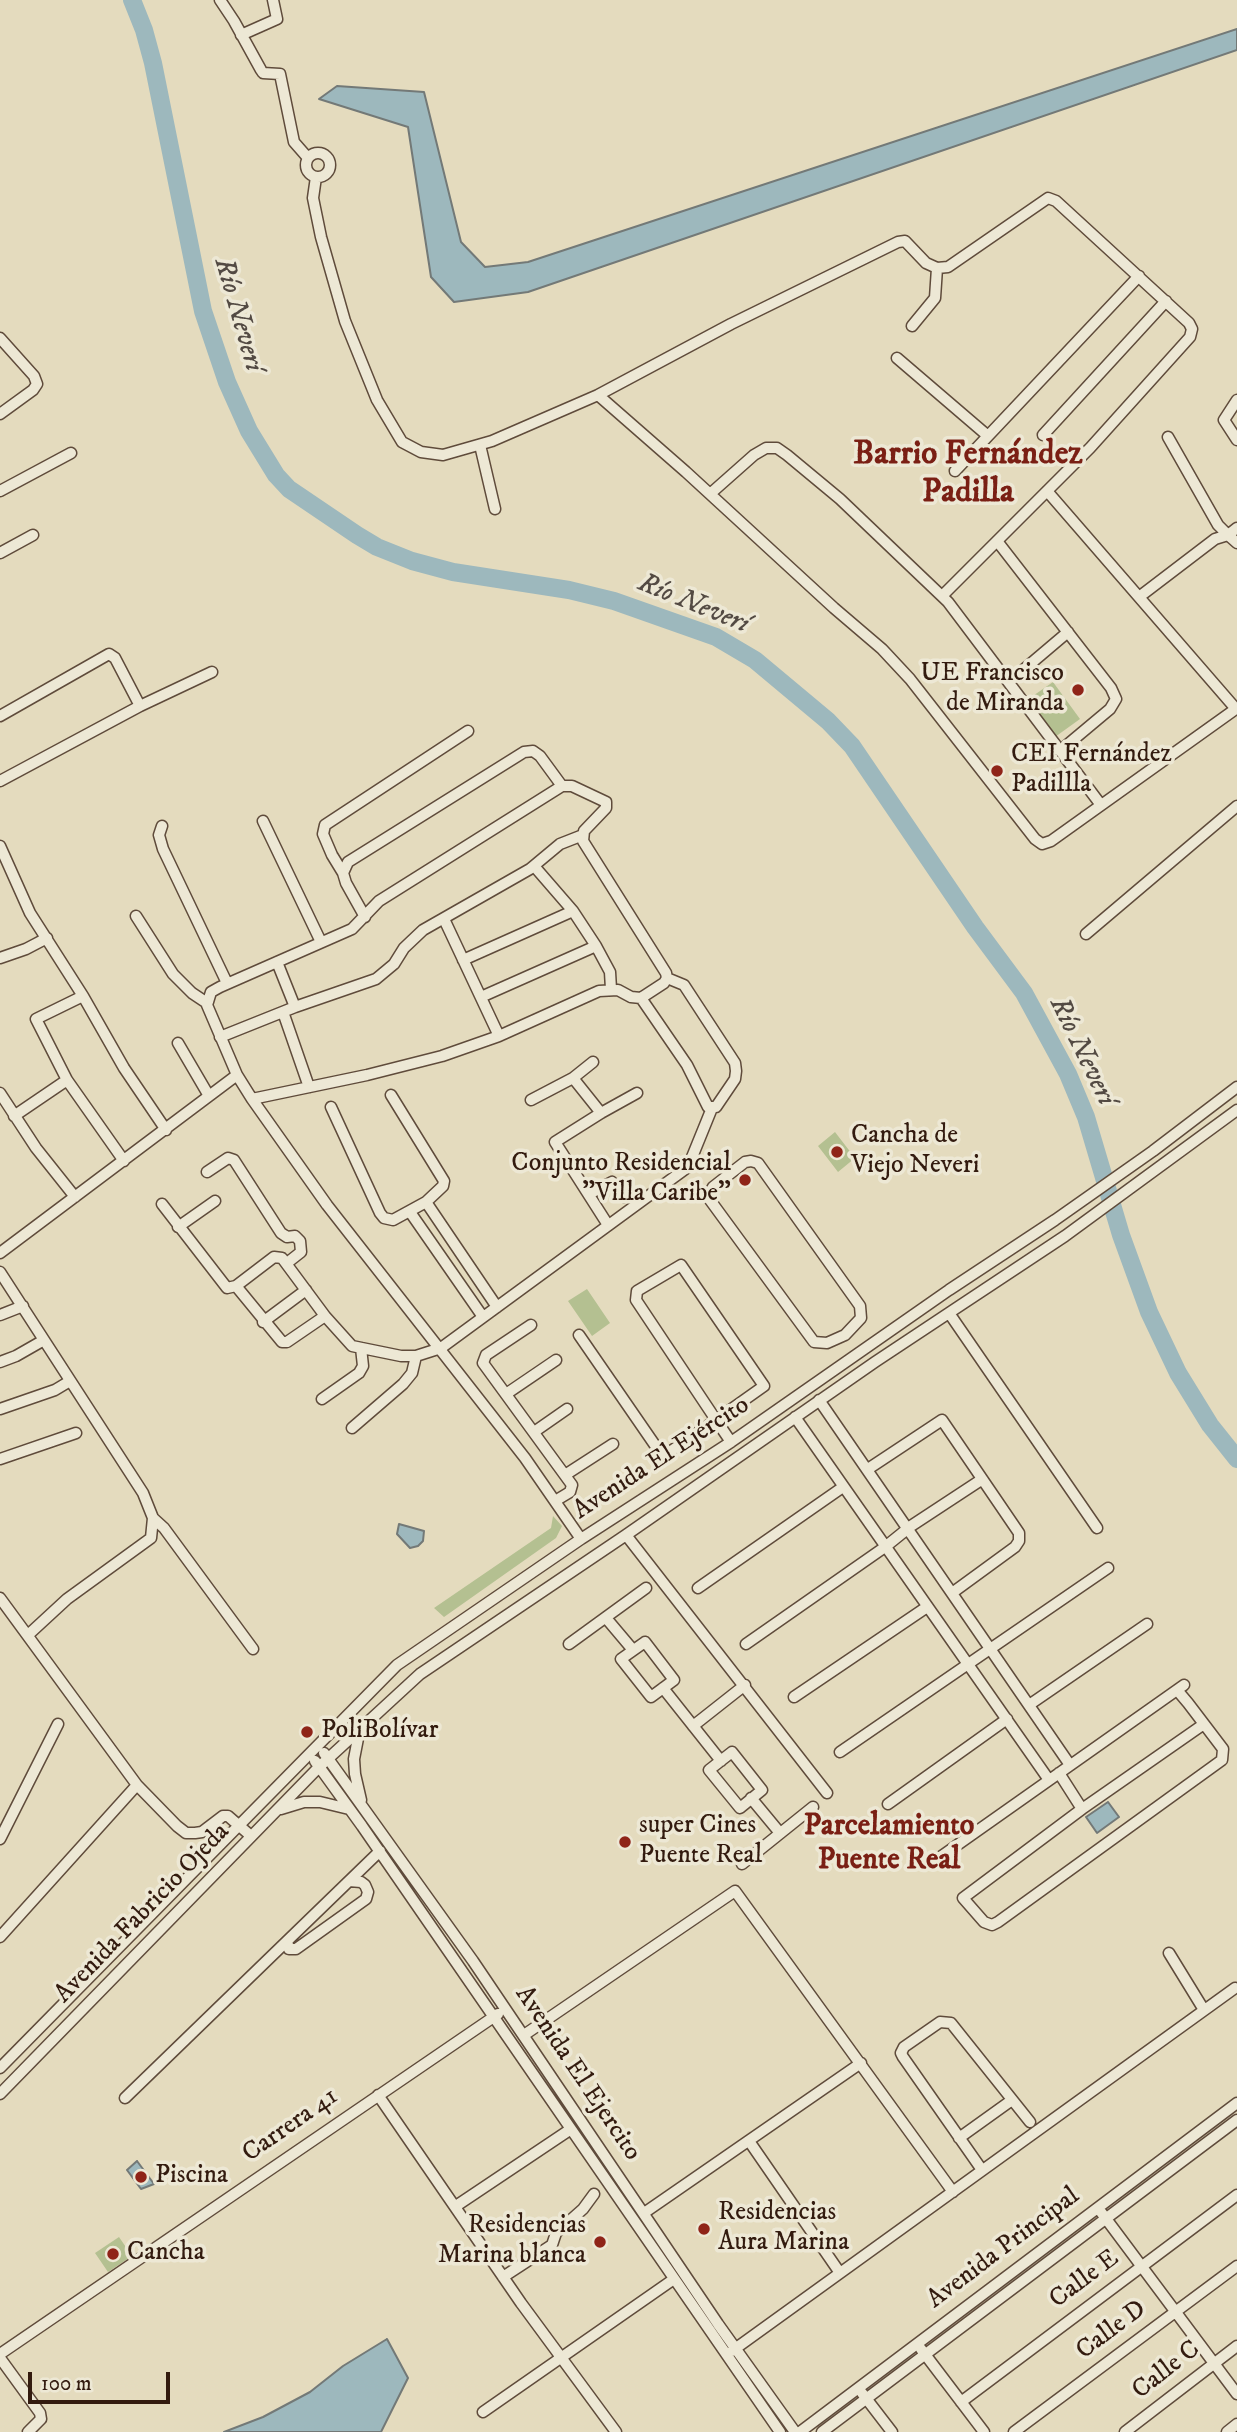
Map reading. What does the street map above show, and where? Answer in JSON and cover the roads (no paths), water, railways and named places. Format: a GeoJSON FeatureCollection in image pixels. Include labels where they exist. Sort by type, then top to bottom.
{"type":"FeatureCollection","features":[{"type":"Feature","properties":{"kind":"street"},"geometry":{"type":"LineString","coordinates":[[220,0],[263,73],[280,74],[293,142],[308,158]]}},
{"type":"Feature","properties":{"kind":"street"},"geometry":{"type":"LineString","coordinates":[[241,34],[277,19],[273,0]]}},
{"type":"Feature","properties":{"kind":"street"},"geometry":{"type":"LineString","coordinates":[[316,152],[329,158],[331,163],[329,172],[316,177],[308,172],[306,167],[308,158],[316,152]]}},
{"type":"Feature","properties":{"kind":"street"},"geometry":{"type":"LineString","coordinates":[[316,177],[313,198],[345,321],[377,400],[402,442],[421,452],[443,455],[480,445],[598,395],[731,324],[898,242],[905,241],[926,263],[937,268],[948,267],[1048,198],[1056,201],[1189,323],[1192,329],[1190,337],[1090,448],[942,596]]}},
{"type":"Feature","properties":{"kind":"street"},"geometry":{"type":"LineString","coordinates":[[912,326],[935,298],[937,268]]}},
{"type":"Feature","properties":{"kind":"street"},"geometry":{"type":"LineString","coordinates":[[956,471],[1139,276]]}},
{"type":"Feature","properties":{"kind":"street"},"geometry":{"type":"LineString","coordinates":[[1043,435],[1166,301]]}},
{"type":"Feature","properties":{"kind":"street"},"geometry":{"type":"LineString","coordinates":[[0,338],[34,376],[37,384],[33,390],[0,414]]}},
{"type":"Feature","properties":{"kind":"street"},"geometry":{"type":"LineString","coordinates":[[897,358],[988,436]]}},
{"type":"Feature","properties":{"kind":"street"},"geometry":{"type":"LineString","coordinates":[[598,395],[882,649],[909,679],[1035,839],[1042,844],[1051,841],[1236,708],[1047,491]]}},
{"type":"Feature","properties":{"kind":"street"},"geometry":{"type":"LineString","coordinates":[[1237,400],[1224,420],[1237,440]]}},
{"type":"Feature","properties":{"kind":"street"},"geometry":{"type":"LineString","coordinates":[[1168,437],[1218,525],[1234,535]]}},
{"type":"Feature","properties":{"kind":"street"},"geometry":{"type":"LineString","coordinates":[[480,445],[495,509]]}},
{"type":"Feature","properties":{"kind":"street"},"geometry":{"type":"LineString","coordinates":[[710,494],[754,455],[766,447],[777,447],[840,499],[942,596],[1101,805]]}},
{"type":"Feature","properties":{"kind":"street"},"geometry":{"type":"LineString","coordinates":[[0,491],[71,453]]}},
{"type":"Feature","properties":{"kind":"street"},"geometry":{"type":"LineString","coordinates":[[0,552],[33,535]]}},
{"type":"Feature","properties":{"kind":"street"},"geometry":{"type":"LineString","coordinates":[[1139,597],[1215,539],[1234,535]]}},
{"type":"Feature","properties":{"kind":"street"},"geometry":{"type":"LineString","coordinates":[[997,541],[1111,688],[1116,699],[1110,709],[1061,750]]}},
{"type":"Feature","properties":{"kind":"street"},"geometry":{"type":"LineString","coordinates":[[1009,682],[1068,632]]}},
{"type":"Feature","properties":{"kind":"street"},"geometry":{"type":"LineString","coordinates":[[0,716],[109,654],[116,657],[140,706]]}},
{"type":"Feature","properties":{"kind":"street"},"geometry":{"type":"LineString","coordinates":[[0,781],[140,706],[212,672]]}},
{"type":"Feature","properties":{"kind":"street"},"geometry":{"type":"LineString","coordinates":[[365,916],[355,902],[332,855],[323,834],[325,825],[468,731]]}},
{"type":"Feature","properties":{"kind":"street"},"geometry":{"type":"LineString","coordinates":[[343,873],[348,862],[524,752],[533,751],[540,755],[562,786]]}},
{"type":"Feature","properties":{"kind":"street"},"geometry":{"type":"LineString","coordinates":[[220,1037],[376,979],[394,964],[416,935],[534,866],[560,844],[583,835],[587,827],[606,808],[607,803],[576,788],[562,786],[379,901],[352,929],[227,983],[211,992],[207,1003],[208,1010],[220,1037],[237,1075],[252,1099],[327,1205],[411,1315],[441,1348],[581,1539]]}},
{"type":"Feature","properties":{"kind":"street"},"geometry":{"type":"LineString","coordinates":[[1086,934],[1237,806]]}},
{"type":"Feature","properties":{"kind":"street"},"geometry":{"type":"LineString","coordinates":[[262,821],[320,942]]}},
{"type":"Feature","properties":{"kind":"street"},"geometry":{"type":"LineString","coordinates":[[162,826],[159,835],[163,849],[227,983]]}},
{"type":"Feature","properties":{"kind":"street"},"geometry":{"type":"LineString","coordinates":[[583,835],[588,851],[666,973],[664,983],[641,998]]}},
{"type":"Feature","properties":{"kind":"street"},"geometry":{"type":"LineString","coordinates":[[0,846],[30,913],[83,996],[124,1068],[166,1130]]}},
{"type":"Feature","properties":{"kind":"street"},"geometry":{"type":"LineString","coordinates":[[534,866],[573,911],[596,946],[610,972],[611,989]]}},
{"type":"Feature","properties":{"kind":"street"},"geometry":{"type":"LineString","coordinates":[[463,960],[573,911]]}},
{"type":"Feature","properties":{"kind":"street"},"geometry":{"type":"LineString","coordinates":[[136,916],[173,974],[192,993],[207,1003]]}},
{"type":"Feature","properties":{"kind":"street"},"geometry":{"type":"LineString","coordinates":[[444,919],[499,1036]]}},
{"type":"Feature","properties":{"kind":"street"},"geometry":{"type":"LineString","coordinates":[[0,958],[47,938]]}},
{"type":"Feature","properties":{"kind":"street"},"geometry":{"type":"LineString","coordinates":[[481,997],[596,946]]}},
{"type":"Feature","properties":{"kind":"street"},"geometry":{"type":"LineString","coordinates":[[277,962],[295,1007]]}},
{"type":"Feature","properties":{"kind":"street"},"geometry":{"type":"LineString","coordinates":[[252,1099],[442,1056],[499,1036],[593,993],[611,989],[641,998],[687,1065],[708,1107],[716,1108],[734,1079],[736,1067],[684,985],[667,978]]}},
{"type":"Feature","properties":{"kind":"street"},"geometry":{"type":"LineString","coordinates":[[83,996],[36,1019],[67,1080],[124,1161]]}},
{"type":"Feature","properties":{"kind":"street"},"geometry":{"type":"LineString","coordinates":[[283,1012],[309,1087]]}},
{"type":"Feature","properties":{"kind":"street"},"geometry":{"type":"LineString","coordinates":[[178,1044],[209,1096]]}},
{"type":"Feature","properties":{"kind":"street"},"geometry":{"type":"LineString","coordinates":[[531,1100],[573,1078],[593,1062]]}},
{"type":"Feature","properties":{"kind":"street"},"geometry":{"type":"LineString","coordinates":[[0,1253],[237,1075]]}},
{"type":"Feature","properties":{"kind":"street"},"geometry":{"type":"LineString","coordinates":[[573,1078],[601,1113]]}},
{"type":"Feature","properties":{"kind":"street"},"geometry":{"type":"LineString","coordinates":[[14,1115],[67,1080]]}},
{"type":"Feature","properties":{"kind":"street","name":"Avenida El Ejército"},"geometry":{"type":"LineString","coordinates":[[309,1753],[382,1679],[414,1652],[731,1442],[949,1290],[1055,1220],[1153,1151],[1237,1087]]}},
{"type":"Feature","properties":{"kind":"street"},"geometry":{"type":"LineString","coordinates":[[0,1093],[36,1148],[75,1197]]}},
{"type":"Feature","properties":{"kind":"street"},"geometry":{"type":"LineString","coordinates":[[608,1225],[555,1142],[637,1093]]}},
{"type":"Feature","properties":{"kind":"street"},"geometry":{"type":"LineString","coordinates":[[331,1107],[380,1213],[384,1218],[393,1220],[426,1202],[443,1186],[444,1181],[391,1095]]}},
{"type":"Feature","properties":{"kind":"street"},"geometry":{"type":"LineString","coordinates":[[162,1204],[222,1285],[227,1288],[236,1286],[274,1257],[282,1258],[325,1316],[352,1346],[401,1356],[416,1356],[441,1348],[688,1167],[712,1108]]}},
{"type":"Feature","properties":{"kind":"street","name":"Avenida El Ejército"},"geometry":{"type":"LineString","coordinates":[[323,1763],[389,1700],[438,1660],[1065,1236],[1237,1110]]}},
{"type":"Feature","properties":{"kind":"street"},"geometry":{"type":"LineString","coordinates":[[207,1172],[228,1158],[234,1160],[281,1233],[284,1236],[295,1236],[300,1241],[300,1252],[288,1263]]}},
{"type":"Feature","properties":{"kind":"street"},"geometry":{"type":"LineString","coordinates":[[745,1162],[758,1163],[860,1306],[861,1318],[845,1335],[827,1343],[814,1342],[710,1200],[709,1194],[713,1187],[745,1162]]}},
{"type":"Feature","properties":{"kind":"street"},"geometry":{"type":"LineString","coordinates":[[589,1194],[612,1182],[624,1197]]}},
{"type":"Feature","properties":{"kind":"street"},"geometry":{"type":"LineString","coordinates":[[178,1227],[215,1201]]}},
{"type":"Feature","properties":{"kind":"street"},"geometry":{"type":"LineString","coordinates":[[426,1202],[497,1307]]}},
{"type":"Feature","properties":{"kind":"street"},"geometry":{"type":"LineString","coordinates":[[410,1212],[483,1317]]}},
{"type":"Feature","properties":{"kind":"street"},"geometry":{"type":"LineString","coordinates":[[579,1335],[659,1451],[664,1454],[716,1420],[764,1386],[681,1265],[637,1291],[636,1300],[716,1420],[731,1442]]}},
{"type":"Feature","properties":{"kind":"street"},"geometry":{"type":"LineString","coordinates":[[0,1272],[144,1493],[153,1518],[151,1538],[82,1588],[28,1635]]}},
{"type":"Feature","properties":{"kind":"street"},"geometry":{"type":"LineString","coordinates":[[236,1286],[278,1340],[287,1342],[325,1316]]}},
{"type":"Feature","properties":{"kind":"street"},"geometry":{"type":"LineString","coordinates":[[264,1322],[306,1290]]}},
{"type":"Feature","properties":{"kind":"street"},"geometry":{"type":"LineString","coordinates":[[0,1315],[23,1306]]}},
{"type":"Feature","properties":{"kind":"street"},"geometry":{"type":"LineString","coordinates":[[949,1313],[1097,1528]]}},
{"type":"Feature","properties":{"kind":"street"},"geometry":{"type":"LineString","coordinates":[[531,1325],[483,1359],[572,1488],[555,1501]]}},
{"type":"Feature","properties":{"kind":"street"},"geometry":{"type":"LineString","coordinates":[[845,1335],[860,1353]]}},
{"type":"Feature","properties":{"kind":"street"},"geometry":{"type":"LineString","coordinates":[[0,1362],[44,1340]]}},
{"type":"Feature","properties":{"kind":"street"},"geometry":{"type":"LineString","coordinates":[[322,1399],[359,1373],[363,1366],[362,1348]]}},
{"type":"Feature","properties":{"kind":"street"},"geometry":{"type":"LineString","coordinates":[[352,1428],[403,1384],[412,1373],[416,1356]]}},
{"type":"Feature","properties":{"kind":"street"},"geometry":{"type":"LineString","coordinates":[[506,1394],[556,1360]]}},
{"type":"Feature","properties":{"kind":"street"},"geometry":{"type":"LineString","coordinates":[[0,1409],[55,1390],[70,1381]]}},
{"type":"Feature","properties":{"kind":"street"},"geometry":{"type":"LineString","coordinates":[[819,1400],[1070,1765]]}},
{"type":"Feature","properties":{"kind":"street"},"geometry":{"type":"LineString","coordinates":[[534,1432],[567,1409]]}},
{"type":"Feature","properties":{"kind":"street"},"geometry":{"type":"LineString","coordinates":[[795,1417],[1049,1780]]}},
{"type":"Feature","properties":{"kind":"street"},"geometry":{"type":"LineString","coordinates":[[868,1469],[942,1420],[1019,1533],[1019,1541],[1015,1547],[952,1593]]}},
{"type":"Feature","properties":{"kind":"street"},"geometry":{"type":"LineString","coordinates":[[0,1459],[76,1433]]}},
{"type":"Feature","properties":{"kind":"street"},"geometry":{"type":"LineString","coordinates":[[565,1475],[613,1444]]}},
{"type":"Feature","properties":{"kind":"street"},"geometry":{"type":"LineString","coordinates":[[746,1644],[981,1480]]}},
{"type":"Feature","properties":{"kind":"street"},"geometry":{"type":"LineString","coordinates":[[698,1588],[843,1487]]}},
{"type":"Feature","properties":{"kind":"street"},"geometry":{"type":"LineString","coordinates":[[153,1518],[164,1528],[253,1650]]}},
{"type":"Feature","properties":{"kind":"street"},"geometry":{"type":"LineString","coordinates":[[626,1535],[827,1793]]}},
{"type":"Feature","properties":{"kind":"street"},"geometry":{"type":"LineString","coordinates":[[841,1752],[1108,1568]]}},
{"type":"Feature","properties":{"kind":"street"},"geometry":{"type":"LineString","coordinates":[[569,1644],[646,1588]]}},
{"type":"Feature","properties":{"kind":"street"},"geometry":{"type":"LineString","coordinates":[[0,1598],[137,1785],[177,1826],[187,1833],[202,1832],[223,1816],[228,1816],[251,1836]]}},
{"type":"Feature","properties":{"kind":"street"},"geometry":{"type":"LineString","coordinates":[[794,1697],[927,1607]]}},
{"type":"Feature","properties":{"kind":"street"},"geometry":{"type":"LineString","coordinates":[[606,1618],[633,1650]]}},
{"type":"Feature","properties":{"kind":"street"},"geometry":{"type":"LineString","coordinates":[[1029,1705],[1147,1624]]}},
{"type":"Feature","properties":{"kind":"street"},"geometry":{"type":"LineString","coordinates":[[645,1642],[674,1680],[663,1688],[651,1697],[621,1659],[645,1642]]}},
{"type":"Feature","properties":{"kind":"street"},"geometry":{"type":"LineString","coordinates":[[693,1726],[744,1685]]}},
{"type":"Feature","properties":{"kind":"street"},"geometry":{"type":"LineString","coordinates":[[936,1860],[1181,1687],[1223,1749],[1222,1760],[998,1922],[992,1925],[985,1922],[963,1898],[1082,1809],[1204,1724]]}},
{"type":"Feature","properties":{"kind":"street"},"geometry":{"type":"LineString","coordinates":[[663,1688],[721,1761]]}},
{"type":"Feature","properties":{"kind":"street"},"geometry":{"type":"LineString","coordinates":[[888,1804],[1007,1720]]}},
{"type":"Feature","properties":{"kind":"street"},"geometry":{"type":"LineString","coordinates":[[0,1839],[58,1724]]}},
{"type":"Feature","properties":{"kind":"street"},"geometry":{"type":"LineString","coordinates":[[336,1727],[334,1740],[345,1742]]}},
{"type":"Feature","properties":{"kind":"street"},"geometry":{"type":"LineString","coordinates":[[360,1728],[356,1743],[355,1774],[358,1790],[370,1819]]}},
{"type":"Feature","properties":{"kind":"street","name":"Avenida El Ejercito"},"geometry":{"type":"LineString","coordinates":[[318,1745],[323,1763],[349,1809],[674,2279],[797,2432]]}},
{"type":"Feature","properties":{"kind":"street"},"geometry":{"type":"LineString","coordinates":[[732,1752],[762,1790],[740,1808],[709,1770],[721,1761],[732,1752]]}},
{"type":"Feature","properties":{"kind":"street","name":"Avenida El Ejercito"},"geometry":{"type":"LineString","coordinates":[[309,1753],[323,1763],[370,1819],[424,1891],[524,2035],[644,2213],[780,2432]]}},
{"type":"Feature","properties":{"kind":"street","name":"Avenida Fabricio Ojeda"},"geometry":{"type":"LineString","coordinates":[[0,2068],[309,1753]]}},
{"type":"Feature","properties":{"kind":"street","name":"Avenida Fabricio Ojeda"},"geometry":{"type":"LineString","coordinates":[[0,2094],[323,1763]]}},
{"type":"Feature","properties":{"kind":"street"},"geometry":{"type":"LineString","coordinates":[[1059,1773],[1082,1809]]}},
{"type":"Feature","properties":{"kind":"street"},"geometry":{"type":"LineString","coordinates":[[0,1937],[137,1785]]}},
{"type":"Feature","properties":{"kind":"street"},"geometry":{"type":"LineString","coordinates":[[751,1798],[780,1833]]}},
{"type":"Feature","properties":{"kind":"street"},"geometry":{"type":"LineString","coordinates":[[276,1811],[304,1802],[327,1803],[349,1809]]}},
{"type":"Feature","properties":{"kind":"street"},"geometry":{"type":"LineString","coordinates":[[742,1864],[813,1807]]}},
{"type":"Feature","properties":{"kind":"street"},"geometry":{"type":"LineString","coordinates":[[125,2098],[380,1852]]}},
{"type":"Feature","properties":{"kind":"street"},"geometry":{"type":"LineString","coordinates":[[287,1941],[289,1949],[296,1949],[366,1899],[368,1892],[365,1885],[349,1881]]}},
{"type":"Feature","properties":{"kind":"street"},"geometry":{"type":"LineString","coordinates":[[524,2035],[735,1891],[953,2192]]}},
{"type":"Feature","properties":{"kind":"street"},"geometry":{"type":"LineString","coordinates":[[1169,1954],[1204,2010]]}},
{"type":"Feature","properties":{"kind":"street"},"geometry":{"type":"LineString","coordinates":[[731,2352],[1235,1988]]}},
{"type":"Feature","properties":{"kind":"street","name":"Carrera 41"},"geometry":{"type":"LineString","coordinates":[[0,2356],[505,2008]]}},
{"type":"Feature","properties":{"kind":"street"},"geometry":{"type":"LineString","coordinates":[[982,2170],[901,2053],[904,2047],[940,2022],[951,2023],[1030,2122]]}},
{"type":"Feature","properties":{"kind":"street"},"geometry":{"type":"LineString","coordinates":[[644,2213],[861,2063]]}},
{"type":"Feature","properties":{"kind":"street"},"geometry":{"type":"LineString","coordinates":[[377,2095],[503,2277],[616,2432]]}},
{"type":"Feature","properties":{"kind":"street"},"geometry":{"type":"LineString","coordinates":[[959,2137],[1012,2100]]}},
{"type":"Feature","properties":{"kind":"street","name":"Avenida Principal"},"geometry":{"type":"LineString","coordinates":[[797,2432],[1237,2103]]}},
{"type":"Feature","properties":{"kind":"street","name":"Avenida Principal"},"geometry":{"type":"LineString","coordinates":[[822,2432],[1237,2120]]}},
{"type":"Feature","properties":{"kind":"street"},"geometry":{"type":"LineString","coordinates":[[456,2206],[571,2129]]}},
{"type":"Feature","properties":{"kind":"street"},"geometry":{"type":"LineString","coordinates":[[749,2141],[840,2273]]}},
{"type":"Feature","properties":{"kind":"street"},"geometry":{"type":"LineString","coordinates":[[503,2277],[552,2245],[556,2233],[583,2209],[594,2194]]}},
{"type":"Feature","properties":{"kind":"street","name":"Calle E"},"geometry":{"type":"LineString","coordinates":[[961,2402],[1237,2194]]}},
{"type":"Feature","properties":{"kind":"street"},"geometry":{"type":"LineString","coordinates":[[1097,2207],[1237,2394]]}},
{"type":"Feature","properties":{"kind":"street","name":"Calle D"},"geometry":{"type":"LineString","coordinates":[[1014,2432],[1237,2266]]}},
{"type":"Feature","properties":{"kind":"street"},"geometry":{"type":"LineString","coordinates":[[482,2412],[674,2279]]}},
{"type":"Feature","properties":{"kind":"street"},"geometry":{"type":"LineString","coordinates":[[917,2344],[984,2432]]}},
{"type":"Feature","properties":{"kind":"street","name":"Calle C"},"geometry":{"type":"LineString","coordinates":[[1125,2432],[1237,2346]]}},
{"type":"Feature","properties":{"kind":"street"},"geometry":{"type":"LineString","coordinates":[[0,2356],[40,2413],[41,2419],[28,2432]]}},
{"type":"Feature","properties":{"kind":"street"},"geometry":{"type":"LineString","coordinates":[[858,2388],[891,2432]]}},
{"type":"Feature","properties":{"kind":"street"},"geometry":{"type":"LineString","coordinates":[[1227,2432],[1237,2424]]}},
{"type":"Feature","properties":{"kind":"water"},"geometry":{"type":"Polygon","coordinates":[[[1237,29],[1237,50],[528,292],[454,302],[431,277],[408,127],[319,99],[337,86],[424,92],[461,242],[485,267],[528,262],[1237,29]]]}},
{"type":"Feature","properties":{"kind":"water"},"geometry":{"type":"Polygon","coordinates":[[[399,1524],[424,1531],[423,1541],[410,1548],[397,1534],[399,1524]]]}},
{"type":"Feature","properties":{"kind":"water"},"geometry":{"type":"Polygon","coordinates":[[[1108,1802],[1119,1817],[1097,1833],[1086,1817],[1108,1802]]]}},
{"type":"Feature","properties":{"kind":"water","name":"Piscina"},"geometry":{"type":"Polygon","coordinates":[[[137,2161],[154,2184],[141,2189],[127,2170],[137,2161]]]}},
{"type":"Feature","properties":{"kind":"water"},"geometry":{"type":"Polygon","coordinates":[[[387,2339],[408,2378],[381,2432],[224,2432],[263,2417],[310,2392],[343,2366],[387,2339]]]}},
{"type":"Feature","properties":{"kind":"waterway","name":"Río Neverí"},"geometry":{"type":"LineString","coordinates":[[132,0],[153,63],[203,311],[227,382],[249,431],[276,475],[289,489],[357,535],[377,547],[412,561],[453,572],[569,590],[614,601],[716,637],[755,660],[828,721],[852,746],[975,927],[1024,993],[1068,1074],[1086,1117],[1121,1235],[1149,1312],[1178,1373],[1210,1425],[1237,1459]]}},
{"type":"Feature","properties":{"kind":"place","name":"UE Francisco de Miranda"},"geometry":{"type":"Point","coordinates":[1078,690]}},
{"type":"Feature","properties":{"kind":"place","name":"CEI Fernández Padillla"},"geometry":{"type":"Point","coordinates":[997,771]}},
{"type":"Feature","properties":{"kind":"place","name":"Cancha de Viejo Neveri"},"geometry":{"type":"Point","coordinates":[837,1152]}},
{"type":"Feature","properties":{"kind":"place","name":"Conjunto Residencial \"Villa Caribe\""},"geometry":{"type":"Point","coordinates":[745,1180]}},
{"type":"Feature","properties":{"kind":"place","name":"PoliBolívar"},"geometry":{"type":"Point","coordinates":[307,1732]}},
{"type":"Feature","properties":{"kind":"place","name":"super Cines Puente Real"},"geometry":{"type":"Point","coordinates":[625,1842]}},
{"type":"Feature","properties":{"kind":"place","name":"Piscina"},"geometry":{"type":"Point","coordinates":[141,2177]}},
{"type":"Feature","properties":{"kind":"place","name":"Residencias Aura Marina"},"geometry":{"type":"Point","coordinates":[704,2229]}},
{"type":"Feature","properties":{"kind":"place","name":"Residencias Marina blanca"},"geometry":{"type":"Point","coordinates":[600,2242]}},
{"type":"Feature","properties":{"kind":"place","name":"Cancha"},"geometry":{"type":"Point","coordinates":[113,2254]}},
{"type":"Feature","properties":{"kind":"district","name":"Barrio Fernández Padilla"},"geometry":{"type":"Point","coordinates":[968,475]}},
{"type":"Feature","properties":{"kind":"district","name":"Parcelamiento Puente Real"},"geometry":{"type":"Point","coordinates":[889,1846]}}]}
